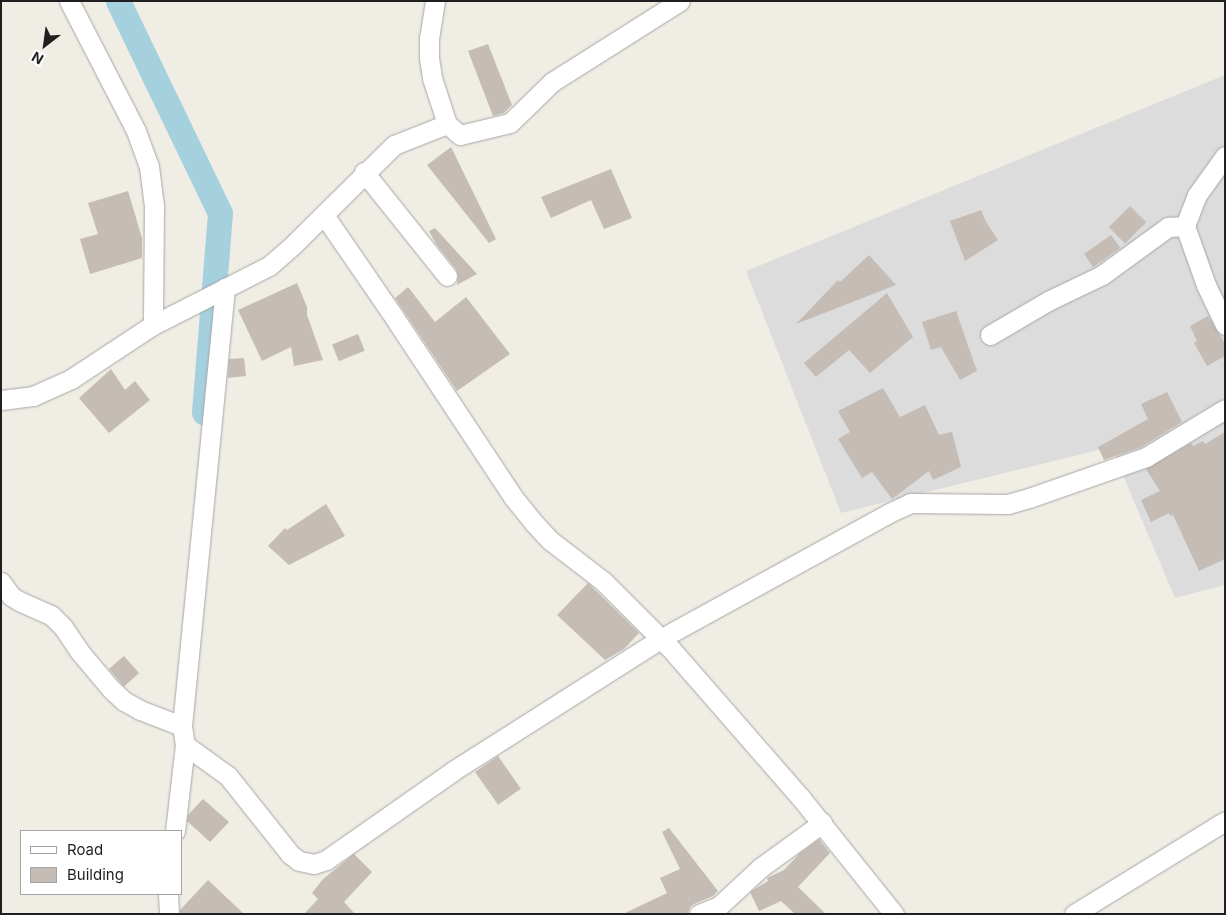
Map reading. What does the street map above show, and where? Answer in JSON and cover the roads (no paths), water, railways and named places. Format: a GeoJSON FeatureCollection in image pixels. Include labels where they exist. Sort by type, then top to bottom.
{"type":"FeatureCollection","features":[{"type":"Feature","properties":{"kind":"street"},"geometry":{"type":"LineString","coordinates":[[69,1],[136,130],[149,166],[154,204],[160,322]]}},
{"type":"Feature","properties":{"kind":"street"},"geometry":{"type":"LineString","coordinates":[[435,1],[428,37],[432,78],[446,124],[460,135],[510,123],[552,82],[680,1]]}},
{"type":"Feature","properties":{"kind":"street"},"geometry":{"type":"LineString","coordinates":[[1,400],[33,396],[72,379],[160,322],[202,298],[269,266],[324,216],[364,172],[394,145],[446,124]]}},
{"type":"Feature","properties":{"kind":"street"},"geometry":{"type":"LineString","coordinates":[[1225,156],[1197,194],[1185,226],[1206,285],[1225,325]]}},
{"type":"Feature","properties":{"kind":"street"},"geometry":{"type":"LineString","coordinates":[[364,172],[447,276]]}},
{"type":"Feature","properties":{"kind":"street"},"geometry":{"type":"LineString","coordinates":[[324,216],[390,311],[513,497],[532,522],[551,541],[603,581],[660,639],[822,823],[894,914]]}},
{"type":"Feature","properties":{"kind":"street"},"geometry":{"type":"LineString","coordinates":[[990,335],[1048,301],[1102,275],[1168,227],[1185,226]]}},
{"type":"Feature","properties":{"kind":"street"},"geometry":{"type":"LineString","coordinates":[[175,830],[185,745],[177,724],[225,288]]}},
{"type":"Feature","properties":{"kind":"street"},"geometry":{"type":"LineString","coordinates":[[185,745],[228,776],[290,854],[299,861],[314,864],[326,860],[453,772],[660,639],[889,512],[910,504],[1008,504],[1030,498],[1146,457],[1225,409]]}},
{"type":"Feature","properties":{"kind":"street"},"geometry":{"type":"LineString","coordinates":[[1,582],[11,596],[51,615],[63,627],[79,651],[111,689],[124,701],[152,715],[177,724]]}},
{"type":"Feature","properties":{"kind":"street"},"geometry":{"type":"LineString","coordinates":[[1074,914],[1225,821]]}},
{"type":"Feature","properties":{"kind":"street"},"geometry":{"type":"LineString","coordinates":[[699,914],[719,906],[760,868],[822,823]]}},
{"type":"Feature","properties":{"kind":"street"},"geometry":{"type":"LineString","coordinates":[[168,895],[169,914]]}},
{"type":"Feature","properties":{"kind":"waterway"},"geometry":{"type":"LineString","coordinates":[[118,1],[220,213],[204,412]]}}]}
